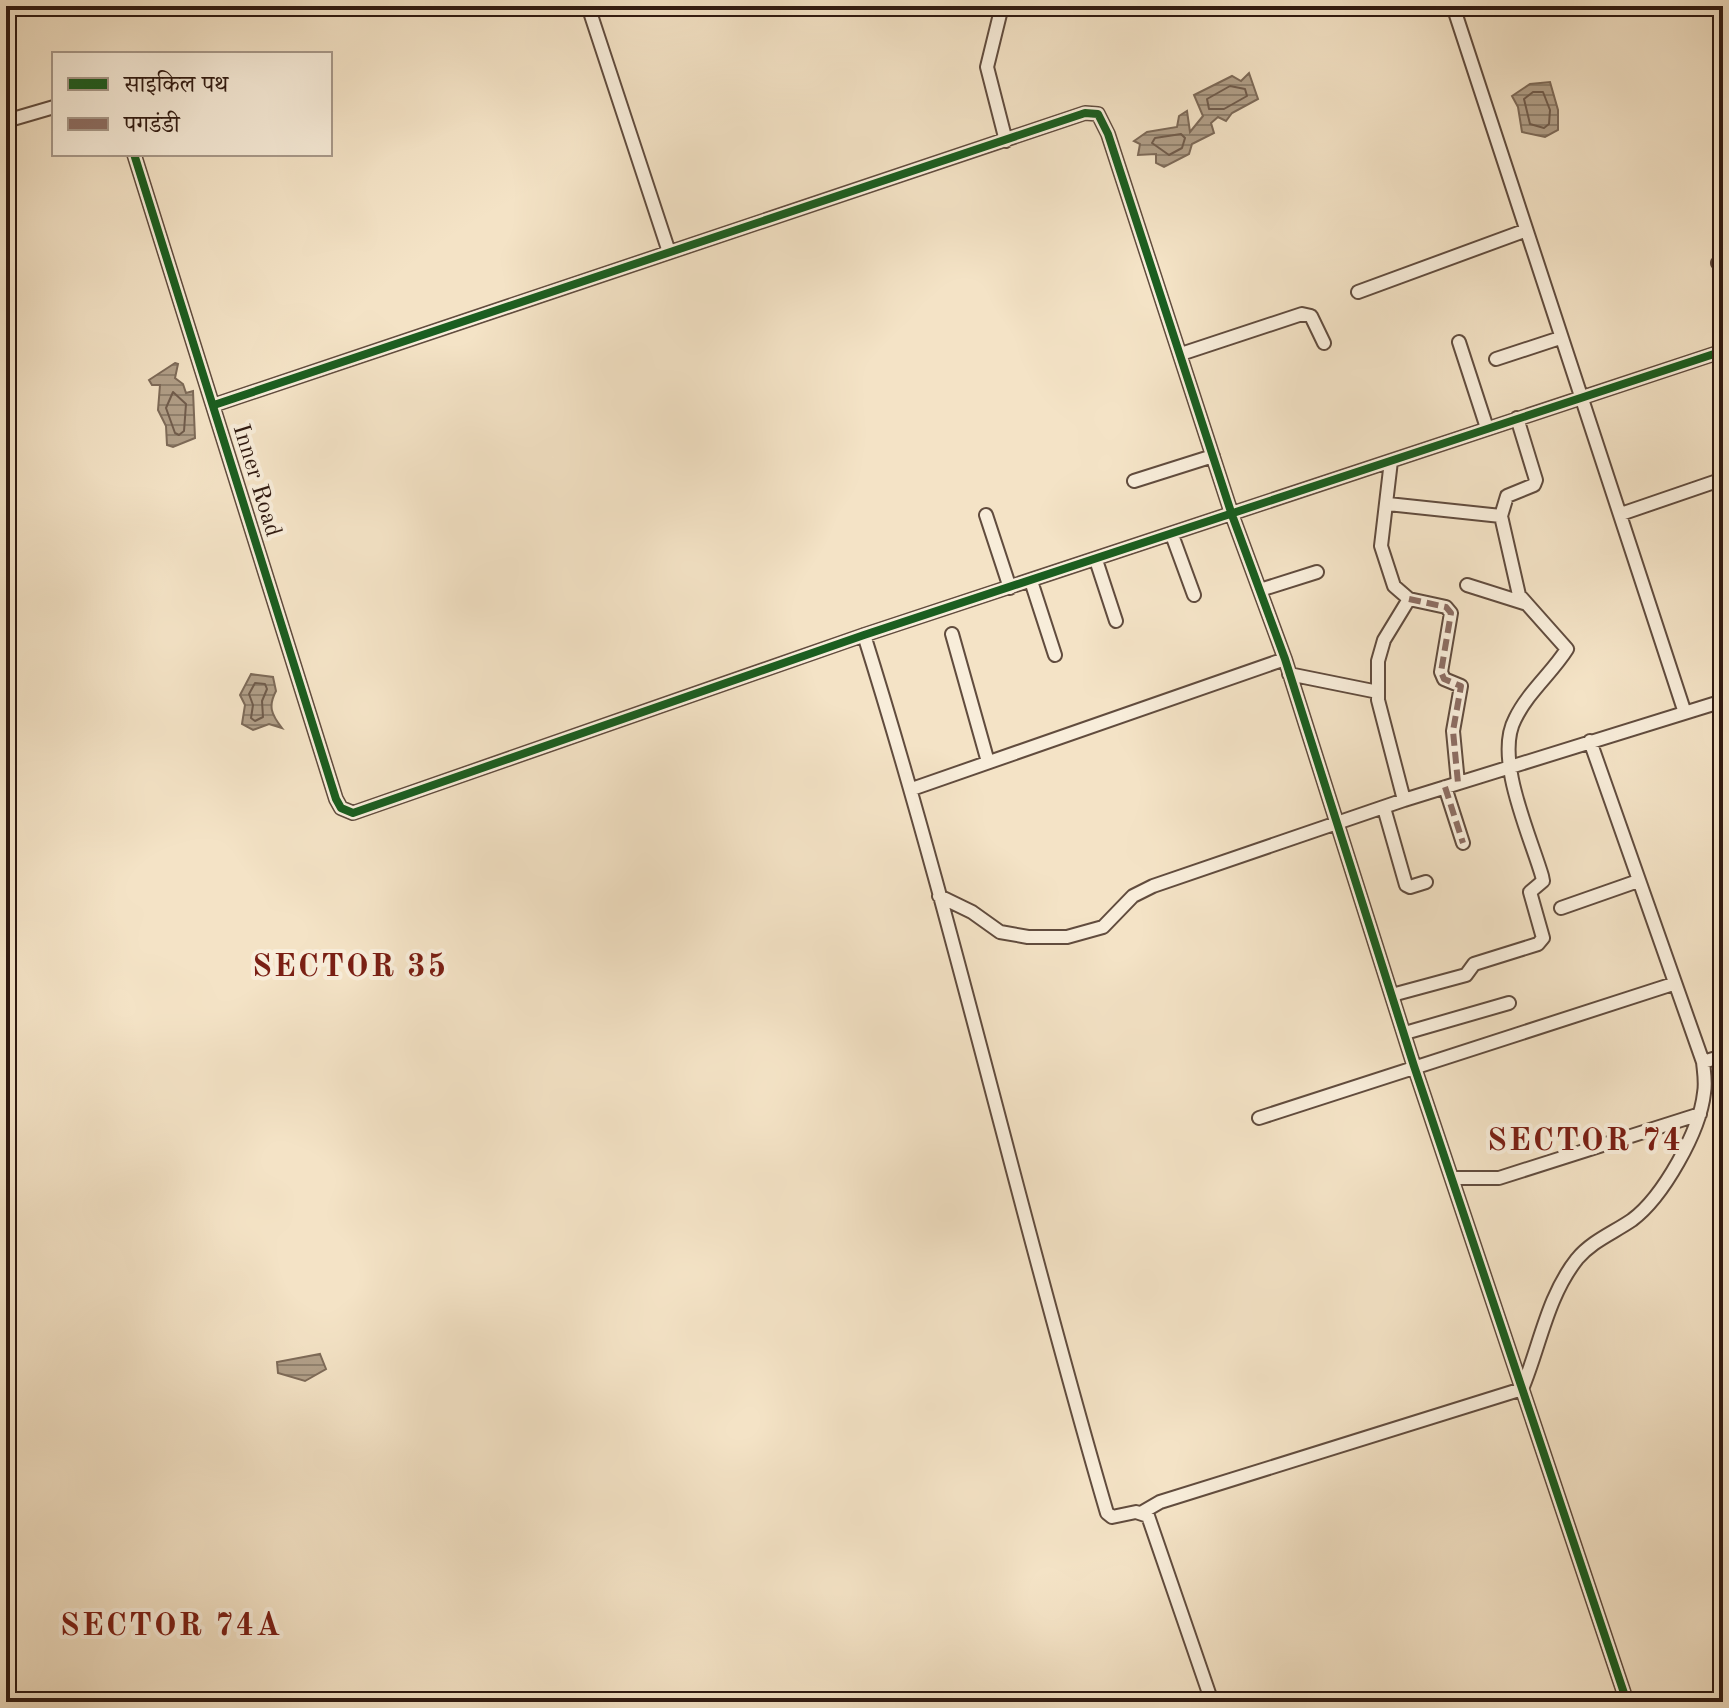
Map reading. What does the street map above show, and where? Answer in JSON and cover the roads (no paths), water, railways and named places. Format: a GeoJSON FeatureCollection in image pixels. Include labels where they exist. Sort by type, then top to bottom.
{"type":"FeatureCollection","features":[{"type":"Feature","properties":{"kind":"street"},"geometry":{"type":"LineString","coordinates":[[588,6],[669,252]]}},
{"type":"Feature","properties":{"kind":"street"},"geometry":{"type":"LineString","coordinates":[[1002,6],[987,67],[1006,141]]}},
{"type":"Feature","properties":{"kind":"street"},"geometry":{"type":"LineString","coordinates":[[1453,6],[1524,231],[1684,710]]}},
{"type":"Feature","properties":{"kind":"street"},"geometry":{"type":"LineString","coordinates":[[6,121],[52,108]]}},
{"type":"Feature","properties":{"kind":"street"},"geometry":{"type":"LineString","coordinates":[[214,405],[1085,113],[1093,112],[1102,119],[1232,515],[1285,659],[1335,826],[1627,1702]]}},
{"type":"Feature","properties":{"kind":"street","name":"Inner Road"},"geometry":{"type":"LineString","coordinates":[[135,156],[336,799],[349,812],[356,813],[517,759],[864,635]]}},
{"type":"Feature","properties":{"kind":"street"},"geometry":{"type":"LineString","coordinates":[[1358,292],[1524,231]]}},
{"type":"Feature","properties":{"kind":"street"},"geometry":{"type":"LineString","coordinates":[[1181,354],[1302,314],[1311,316],[1324,343]]}},
{"type":"Feature","properties":{"kind":"street"},"geometry":{"type":"LineString","coordinates":[[1496,359],[1560,338]]}},
{"type":"Feature","properties":{"kind":"street"},"geometry":{"type":"LineString","coordinates":[[1459,342],[1487,428]]}},
{"type":"Feature","properties":{"kind":"street"},"geometry":{"type":"LineString","coordinates":[[1522,1389],[1160,1502],[1141,1513],[1116,1517],[1107,1513],[912,789],[864,635],[1723,351]]}},
{"type":"Feature","properties":{"kind":"street"},"geometry":{"type":"LineString","coordinates":[[1392,995],[1466,975],[1474,964],[1538,944],[1543,938],[1530,892],[1543,881],[1509,767],[1513,722],[1567,649],[1519,595],[1501,516],[1507,496],[1534,485],[1536,480],[1517,418]]}},
{"type":"Feature","properties":{"kind":"street"},"geometry":{"type":"LineString","coordinates":[[1134,481],[1213,456]]}},
{"type":"Feature","properties":{"kind":"street"},"geometry":{"type":"LineString","coordinates":[[1391,461],[1388,504],[1380,540],[1396,590],[1409,599],[1446,607],[1451,613],[1441,672],[1444,679],[1461,686],[1453,731],[1452,785],[1463,843]]}},
{"type":"Feature","properties":{"kind":"street"},"geometry":{"type":"LineString","coordinates":[[1621,514],[1723,479]]}},
{"type":"Feature","properties":{"kind":"street"},"geometry":{"type":"LineString","coordinates":[[1388,504],[1501,516]]}},
{"type":"Feature","properties":{"kind":"street"},"geometry":{"type":"LineString","coordinates":[[986,515],[1010,588]]}},
{"type":"Feature","properties":{"kind":"street"},"geometry":{"type":"LineString","coordinates":[[1172,535],[1194,595]]}},
{"type":"Feature","properties":{"kind":"street"},"geometry":{"type":"LineString","coordinates":[[1096,560],[1116,621]]}},
{"type":"Feature","properties":{"kind":"street"},"geometry":{"type":"LineString","coordinates":[[1260,590],[1317,572]]}},
{"type":"Feature","properties":{"kind":"street"},"geometry":{"type":"LineString","coordinates":[[1031,581],[1055,655]]}},
{"type":"Feature","properties":{"kind":"street"},"geometry":{"type":"LineString","coordinates":[[1467,585],[1524,603]]}},
{"type":"Feature","properties":{"kind":"street"},"geometry":{"type":"LineString","coordinates":[[1404,800],[1378,692],[1379,652],[1409,599]]}},
{"type":"Feature","properties":{"kind":"street"},"geometry":{"type":"LineString","coordinates":[[952,634],[988,762]]}},
{"type":"Feature","properties":{"kind":"street"},"geometry":{"type":"LineString","coordinates":[[912,789],[1285,659]]}},
{"type":"Feature","properties":{"kind":"street"},"geometry":{"type":"LineString","coordinates":[[1289,674],[1378,692]]}},
{"type":"Feature","properties":{"kind":"street"},"geometry":{"type":"LineString","coordinates":[[939,896],[972,912],[1000,932],[1028,937],[1067,937],[1103,927],[1133,896],[1153,886],[1404,800],[1684,710],[1723,701]]}},
{"type":"Feature","properties":{"kind":"street"},"geometry":{"type":"LineString","coordinates":[[1522,1389],[1554,1299],[1577,1260],[1594,1242],[1644,1210],[1676,1164],[1700,1114],[1705,1091],[1703,1062],[1590,741]]}},
{"type":"Feature","properties":{"kind":"street"},"geometry":{"type":"LineString","coordinates":[[1384,808],[1406,885],[1410,887],[1426,882]]}},
{"type":"Feature","properties":{"kind":"street"},"geometry":{"type":"LineString","coordinates":[[1561,908],[1638,881]]}},
{"type":"Feature","properties":{"kind":"street"},"geometry":{"type":"LineString","coordinates":[[1259,1118],[1673,984]]}},
{"type":"Feature","properties":{"kind":"street"},"geometry":{"type":"LineString","coordinates":[[1405,1033],[1509,1003]]}},
{"type":"Feature","properties":{"kind":"street"},"geometry":{"type":"LineString","coordinates":[[1703,1062],[1723,1056]]}},
{"type":"Feature","properties":{"kind":"street"},"geometry":{"type":"LineString","coordinates":[[1453,1178],[1499,1178],[1700,1114]]}},
{"type":"Feature","properties":{"kind":"street"},"geometry":{"type":"LineString","coordinates":[[1141,1513],[1151,1523],[1212,1702]]}},
{"type":"Feature","properties":{"kind":"water"},"geometry":{"type":"Polygon","coordinates":[[[1249,73],[1258,99],[1232,113],[1226,121],[1218,117],[1211,123],[1214,133],[1192,144],[1189,154],[1164,167],[1156,163],[1156,154],[1138,155],[1140,144],[1134,141],[1147,132],[1177,127],[1179,116],[1187,111],[1190,132],[1203,116],[1194,95],[1232,76],[1241,81],[1249,73]]]}},
{"type":"Feature","properties":{"kind":"water"},"geometry":{"type":"Polygon","coordinates":[[[1550,82],[1558,110],[1558,130],[1545,137],[1522,132],[1518,107],[1512,96],[1530,84],[1550,82]]]}},
{"type":"Feature","properties":{"kind":"water"},"geometry":{"type":"Polygon","coordinates":[[[178,364],[175,378],[183,384],[186,393],[193,391],[195,438],[173,447],[167,445],[166,426],[158,410],[160,385],[152,385],[149,380],[178,364]]]}},
{"type":"Feature","properties":{"kind":"water"},"geometry":{"type":"Polygon","coordinates":[[[251,674],[273,677],[276,691],[272,710],[282,728],[269,724],[253,730],[242,724],[245,705],[240,695],[251,674]]]}},
{"type":"Feature","properties":{"kind":"water"},"geometry":{"type":"Polygon","coordinates":[[[320,1354],[326,1369],[305,1381],[278,1373],[277,1362],[320,1354]]]}},
{"type":"Feature","properties":{"kind":"district","name":"SECTOR 35"},"geometry":{"type":"Point","coordinates":[350,965]}},
{"type":"Feature","properties":{"kind":"district","name":"SECTOR 74"},"geometry":{"type":"Point","coordinates":[1585,1139]}},
{"type":"Feature","properties":{"kind":"district","name":"SECTOR 74A"},"geometry":{"type":"Point","coordinates":[171,1624]}}]}
